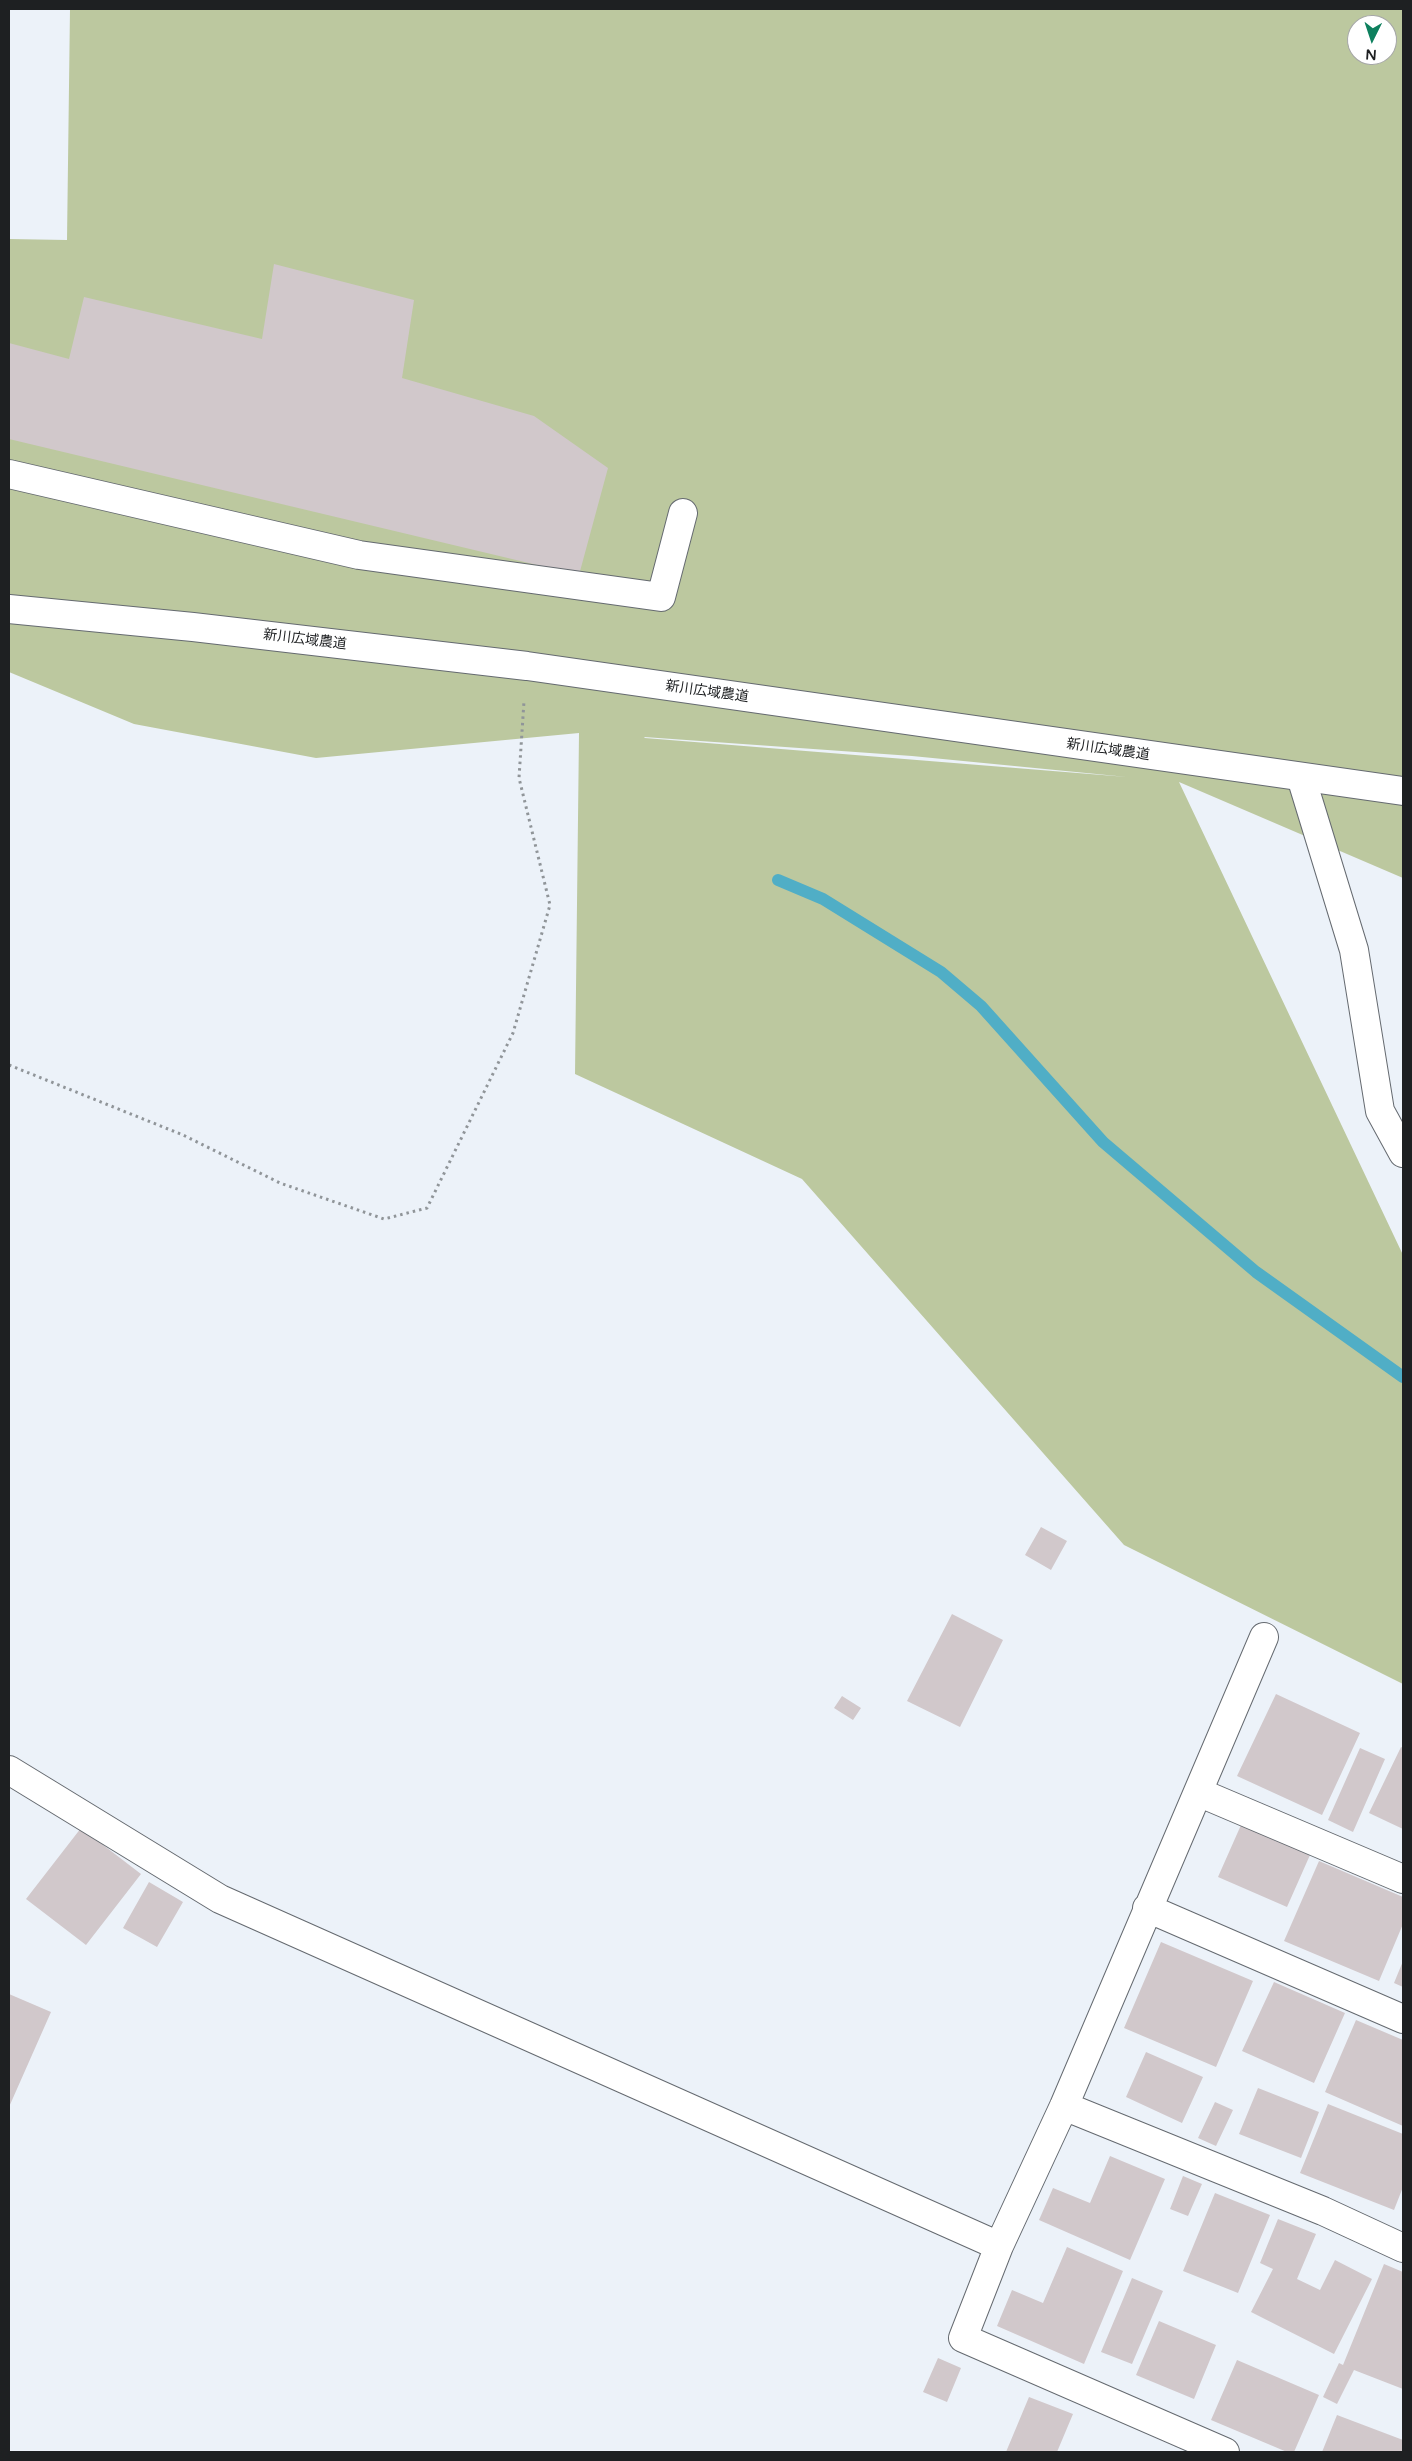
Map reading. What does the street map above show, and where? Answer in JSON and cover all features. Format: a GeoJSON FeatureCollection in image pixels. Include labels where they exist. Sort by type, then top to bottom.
{"type":"FeatureCollection","features":[{"type":"Feature","properties":{"kind":"street"},"geometry":{"type":"LineString","coordinates":[[9,474],[359,554],[661,597],[683,513]]}},
{"type":"Feature","properties":{"kind":"street","name":"新川広域農道"},"geometry":{"type":"LineString","coordinates":[[9,609],[194,627],[526,666],[1301,778],[1403,791]]}},
{"type":"Feature","properties":{"kind":"street"},"geometry":{"type":"LineString","coordinates":[[1301,778],[1354,950],[1380,1112],[1403,1153]]}},
{"type":"Feature","properties":{"kind":"street"},"geometry":{"type":"LineString","coordinates":[[1225,2452],[963,2338],[999,2246],[1064,2106],[1264,1637]]}},
{"type":"Feature","properties":{"kind":"street"},"geometry":{"type":"LineString","coordinates":[[9,1770],[220,1899],[999,2246]]}},
{"type":"Feature","properties":{"kind":"street"},"geometry":{"type":"LineString","coordinates":[[1198,1792],[1403,1879]]}},
{"type":"Feature","properties":{"kind":"street"},"geometry":{"type":"LineString","coordinates":[[1147,1908],[1403,2019]]}},
{"type":"Feature","properties":{"kind":"street"},"geometry":{"type":"LineString","coordinates":[[1064,2106],[1323,2211],[1403,2248]]}},
{"type":"Feature","properties":{"kind":"path"},"geometry":{"type":"LineString","coordinates":[[9,1065],[183,1135],[280,1183],[384,1219],[427,1208],[513,1033],[550,905],[519,778],[526,666]]}},
{"type":"Feature","properties":{"kind":"green space"},"geometry":{"type":"Polygon","coordinates":[[[70,9],[1403,9],[1403,878],[1179,782],[1403,1255],[1403,1684],[1124,1545],[802,1179],[575,1074],[579,733],[316,758],[134,724],[9,672],[9,239],[67,240],[70,9]],[[644,737],[1127,777],[912,756],[644,737]]]}},
{"type":"Feature","properties":{"kind":"building"},"geometry":{"type":"Polygon","coordinates":[[[274,264],[414,300],[402,378],[534,416],[608,468],[579,575],[9,439],[9,343],[69,359],[84,297],[262,339],[274,264]]]}},
{"type":"Feature","properties":{"kind":"building"},"geometry":{"type":"Polygon","coordinates":[[[1041,1527],[1067,1541],[1051,1570],[1025,1555],[1041,1527]]]}},
{"type":"Feature","properties":{"kind":"building"},"geometry":{"type":"Polygon","coordinates":[[[952,1614],[1003,1640],[960,1727],[907,1701],[952,1614]]]}},
{"type":"Feature","properties":{"kind":"building"},"geometry":{"type":"Polygon","coordinates":[[[1276,1694],[1360,1733],[1322,1815],[1237,1776],[1276,1694]]]}},
{"type":"Feature","properties":{"kind":"building"},"geometry":{"type":"Polygon","coordinates":[[[842,1696],[861,1708],[853,1720],[834,1708],[842,1696]]]}},
{"type":"Feature","properties":{"kind":"building"},"geometry":{"type":"Polygon","coordinates":[[[1401,1747],[1403,1748],[1403,1829],[1369,1813],[1401,1747]]]}},
{"type":"Feature","properties":{"kind":"building"},"geometry":{"type":"Polygon","coordinates":[[[1360,1748],[1385,1759],[1353,1832],[1328,1820],[1360,1748]]]}},
{"type":"Feature","properties":{"kind":"building"},"geometry":{"type":"Polygon","coordinates":[[[1241,1825],[1310,1855],[1287,1907],[1218,1877],[1241,1825]]]}},
{"type":"Feature","properties":{"kind":"building"},"geometry":{"type":"Polygon","coordinates":[[[81,1828],[141,1874],[86,1945],[26,1899],[81,1828]]]}},
{"type":"Feature","properties":{"kind":"building"},"geometry":{"type":"Polygon","coordinates":[[[1319,1861],[1403,1897],[1403,1924],[1379,1981],[1284,1941],[1319,1861]]]}},
{"type":"Feature","properties":{"kind":"building"},"geometry":{"type":"Polygon","coordinates":[[[149,1882],[183,1902],[157,1947],[123,1928],[149,1882]]]}},
{"type":"Feature","properties":{"kind":"building"},"geometry":{"type":"Polygon","coordinates":[[[1161,1942],[1253,1981],[1216,2067],[1124,2028],[1161,1942]]]}},
{"type":"Feature","properties":{"kind":"building"},"geometry":{"type":"Polygon","coordinates":[[[1403,1961],[1403,1987],[1394,1983],[1403,1961]]]}},
{"type":"Feature","properties":{"kind":"building"},"geometry":{"type":"Polygon","coordinates":[[[1274,1982],[1345,2013],[1314,2083],[1242,2051],[1274,1982]]]}},
{"type":"Feature","properties":{"kind":"building"},"geometry":{"type":"Polygon","coordinates":[[[9,1994],[51,2012],[9,2107],[9,1994]]]}},
{"type":"Feature","properties":{"kind":"building"},"geometry":{"type":"Polygon","coordinates":[[[1356,2020],[1403,2040],[1403,2126],[1325,2092],[1356,2020]]]}},
{"type":"Feature","properties":{"kind":"building"},"geometry":{"type":"Polygon","coordinates":[[[1146,2052],[1203,2077],[1182,2123],[1126,2097],[1146,2052]]]}},
{"type":"Feature","properties":{"kind":"building"},"geometry":{"type":"Polygon","coordinates":[[[1258,2088],[1319,2112],[1301,2158],[1239,2134],[1258,2088]]]}},
{"type":"Feature","properties":{"kind":"building"},"geometry":{"type":"Polygon","coordinates":[[[1215,2102],[1233,2110],[1216,2146],[1198,2138],[1215,2102]]]}},
{"type":"Feature","properties":{"kind":"building"},"geometry":{"type":"Polygon","coordinates":[[[1328,2104],[1403,2134],[1403,2187],[1394,2210],[1300,2173],[1328,2104]]]}},
{"type":"Feature","properties":{"kind":"building"},"geometry":{"type":"Polygon","coordinates":[[[1110,2156],[1165,2179],[1130,2260],[1039,2220],[1053,2188],[1090,2203],[1110,2156]]]}},
{"type":"Feature","properties":{"kind":"building"},"geometry":{"type":"Polygon","coordinates":[[[1183,2176],[1202,2184],[1188,2216],[1170,2209],[1183,2176]]]}},
{"type":"Feature","properties":{"kind":"building"},"geometry":{"type":"Polygon","coordinates":[[[1215,2193],[1270,2215],[1238,2293],[1183,2271],[1215,2193]]]}},
{"type":"Feature","properties":{"kind":"building"},"geometry":{"type":"Polygon","coordinates":[[[1278,2219],[1316,2234],[1297,2279],[1320,2290],[1335,2260],[1372,2279],[1334,2354],[1251,2312],[1273,2269],[1260,2263],[1278,2219]]]}},
{"type":"Feature","properties":{"kind":"building"},"geometry":{"type":"Polygon","coordinates":[[[1067,2247],[1123,2271],[1084,2364],[997,2326],[1012,2290],[1043,2303],[1067,2247]]]}},
{"type":"Feature","properties":{"kind":"building"},"geometry":{"type":"Polygon","coordinates":[[[1384,2264],[1403,2272],[1403,2389],[1354,2370],[1337,2404],[1323,2397],[1339,2363],[1343,2365],[1384,2264]]]}},
{"type":"Feature","properties":{"kind":"building"},"geometry":{"type":"Polygon","coordinates":[[[1132,2278],[1163,2291],[1132,2364],[1101,2352],[1132,2278]]]}},
{"type":"Feature","properties":{"kind":"building"},"geometry":{"type":"Polygon","coordinates":[[[1159,2321],[1216,2345],[1194,2399],[1136,2375],[1159,2321]]]}},
{"type":"Feature","properties":{"kind":"building"},"geometry":{"type":"Polygon","coordinates":[[[938,2358],[961,2368],[947,2402],[923,2392],[938,2358]]]}},
{"type":"Feature","properties":{"kind":"building"},"geometry":{"type":"Polygon","coordinates":[[[1237,2360],[1319,2395],[1294,2452],[1287,2452],[1211,2420],[1237,2360]]]}},
{"type":"Feature","properties":{"kind":"building"},"geometry":{"type":"Polygon","coordinates":[[[1029,2397],[1073,2414],[1057,2452],[1006,2452],[1029,2397]]]}},
{"type":"Feature","properties":{"kind":"building"},"geometry":{"type":"Polygon","coordinates":[[[1337,2415],[1403,2440],[1402,2452],[1322,2452],[1337,2415]]]}},
{"type":"Feature","properties":{"kind":"waterway"},"geometry":{"type":"LineString","coordinates":[[778,880],[823,899],[941,972],[981,1006],[1103,1142],[1256,1272],[1403,1377]]}}]}
